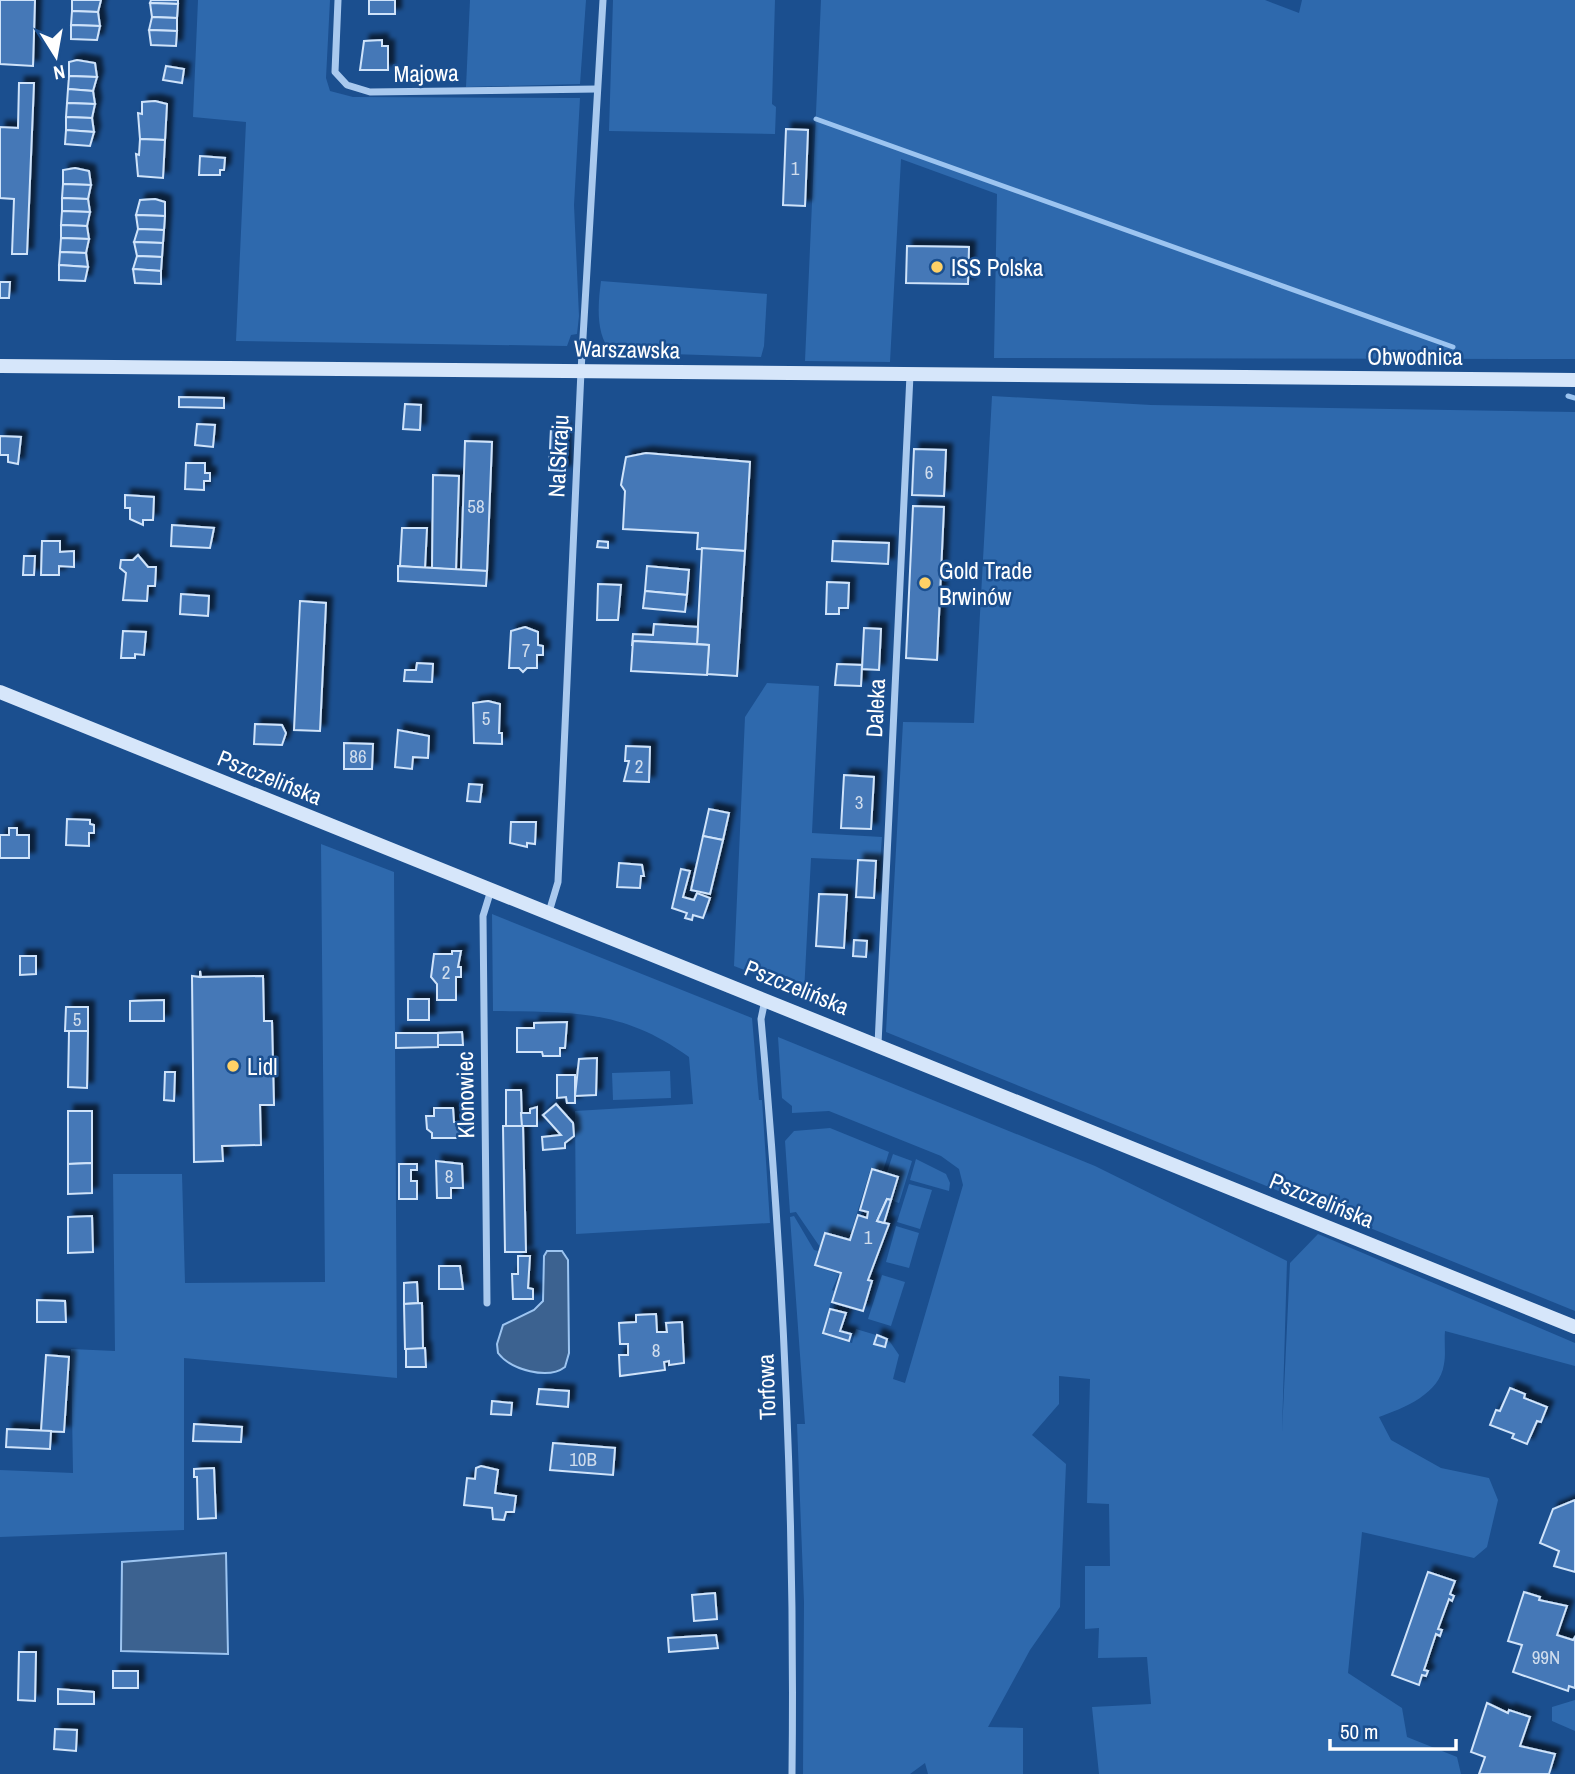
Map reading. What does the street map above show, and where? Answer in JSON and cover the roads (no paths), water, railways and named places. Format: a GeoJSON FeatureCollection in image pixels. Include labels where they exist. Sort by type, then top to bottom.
{"type":"FeatureCollection","features":[{"type":"Feature","properties":{"kind":"main road","name":"Warszawska"},"geometry":{"type":"LineString","coordinates":[[0,366],[1254,378]]}},
{"type":"Feature","properties":{"kind":"main road","name":"Obwodnica"},"geometry":{"type":"LineString","coordinates":[[1254,378],[1575,380]]}},
{"type":"Feature","properties":{"kind":"main road","name":"Pszczelińska"},"geometry":{"type":"LineString","coordinates":[[0,692],[1575,1327]]}},
{"type":"Feature","properties":{"kind":"street","name":"Majowa"},"geometry":{"type":"LineString","coordinates":[[338,0],[335,72],[339,80],[358,90],[400,94],[597,89]]}},
{"type":"Feature","properties":{"kind":"street","name":"Na Skraju"},"geometry":{"type":"LineString","coordinates":[[549,912],[558,882],[603,0]]}},
{"type":"Feature","properties":{"kind":"street","name":"Daleka"},"geometry":{"type":"LineString","coordinates":[[878,1044],[910,374]]}},
{"type":"Feature","properties":{"kind":"street","name":"Klonowiec"},"geometry":{"type":"LineString","coordinates":[[487,1303],[483,910],[491,889]]}},
{"type":"Feature","properties":{"kind":"street","name":"Torfowa"},"geometry":{"type":"LineString","coordinates":[[765,999],[761,1019],[785,1363],[793,1634],[792,1774]]}},
{"type":"Feature","properties":{"kind":"waterway"},"geometry":{"type":"LineString","coordinates":[[816,119],[1453,347]]}},
{"type":"Feature","properties":{"kind":"waterway"},"geometry":{"type":"LineString","coordinates":[[1568,396],[1575,398]]}},
{"type":"Feature","properties":{"kind":"place","name":"ISS Polska"},"geometry":{"type":"Point","coordinates":[937,267]}},
{"type":"Feature","properties":{"kind":"place","name":"Gold Trade Brwinów"},"geometry":{"type":"Point","coordinates":[925,583]}},
{"type":"Feature","properties":{"kind":"place","name":"Lidl"},"geometry":{"type":"Point","coordinates":[233,1066]}}]}
